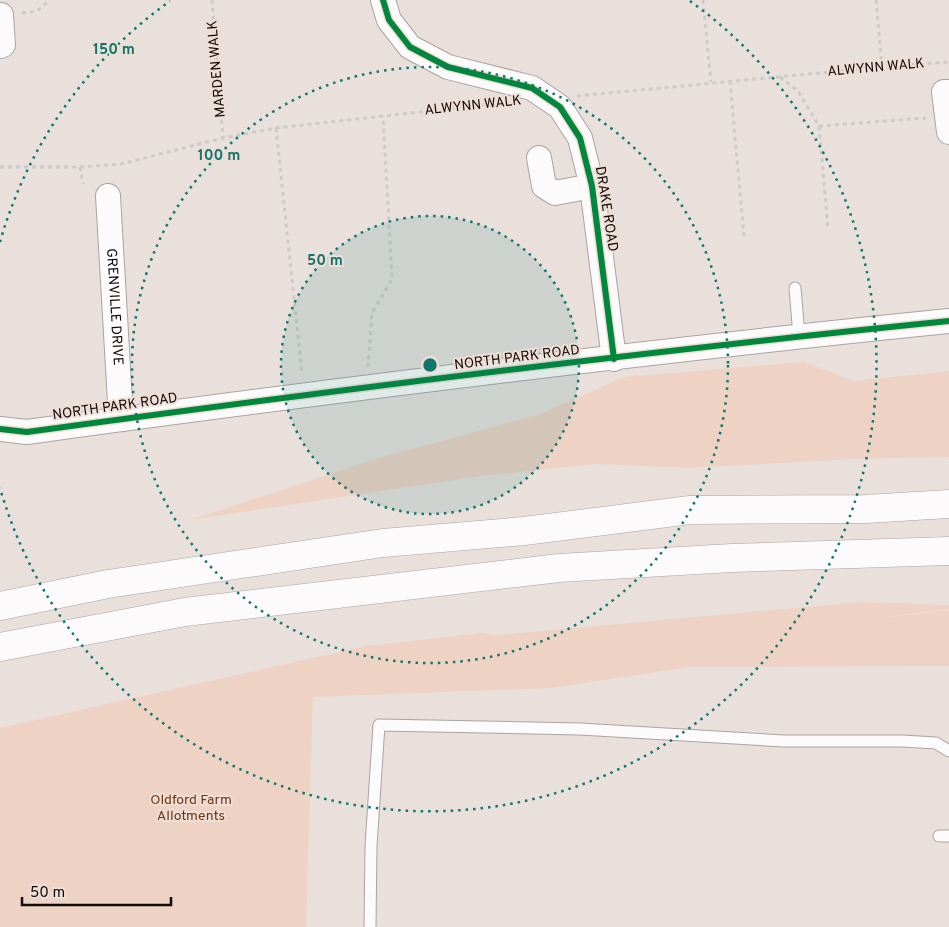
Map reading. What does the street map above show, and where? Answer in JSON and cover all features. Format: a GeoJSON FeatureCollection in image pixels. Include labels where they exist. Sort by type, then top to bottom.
{"type":"FeatureCollection","features":[{"type":"Feature","properties":{"kind":"highway"},"geometry":{"type":"LineString","coordinates":[[0,606],[108,584],[383,543],[524,531],[690,510],[866,508],[949,504]]}},
{"type":"Feature","properties":{"kind":"highway"},"geometry":{"type":"LineString","coordinates":[[0,647],[185,612],[559,568],[770,556],[949,551]]}},
{"type":"Feature","properties":{"kind":"street","name":"DRAKE ROAD"},"geometry":{"type":"LineString","coordinates":[[383,0],[388,20],[410,47],[448,67],[532,88],[560,107],[580,138],[592,186],[614,359]]}},
{"type":"Feature","properties":{"kind":"street"},"geometry":{"type":"LineString","coordinates":[[0,46],[3,46],[1,15]]}},
{"type":"Feature","properties":{"kind":"street"},"geometry":{"type":"LineString","coordinates":[[948,124],[944,92],[949,92]]}},
{"type":"Feature","properties":{"kind":"street","name":"DRAKE ROAD"},"geometry":{"type":"LineString","coordinates":[[539,158],[544,186],[555,193],[592,186]]}},
{"type":"Feature","properties":{"kind":"street","name":"GRENVILLE DRIVE"},"geometry":{"type":"LineString","coordinates":[[108,196],[121,419]]}},
{"type":"Feature","properties":{"kind":"street","name":"NORTH PARK ROAD"},"geometry":{"type":"LineString","coordinates":[[0,429],[27,432],[304,394],[799,336],[949,321]]}},
{"type":"Feature","properties":{"kind":"lane"},"geometry":{"type":"LineString","coordinates":[[795,288],[799,336]]}},
{"type":"Feature","properties":{"kind":"lane"},"geometry":{"type":"LineString","coordinates":[[370,927],[371,846],[380,724],[580,729],[784,741],[902,741],[936,743],[949,751]]}},
{"type":"Feature","properties":{"kind":"path"},"geometry":{"type":"LineString","coordinates":[[1,15],[37,12],[50,0]]}},
{"type":"Feature","properties":{"kind":"path"},"geometry":{"type":"LineString","coordinates":[[703,0],[711,82]]}},
{"type":"Feature","properties":{"kind":"path"},"geometry":{"type":"LineString","coordinates":[[876,0],[882,67]]}},
{"type":"Feature","properties":{"kind":"path"},"geometry":{"type":"LineString","coordinates":[[780,77],[798,91],[819,126],[828,228]]}},
{"type":"Feature","properties":{"kind":"path"},"geometry":{"type":"LineString","coordinates":[[730,81],[744,237]]}},
{"type":"Feature","properties":{"kind":"path"},"geometry":{"type":"LineString","coordinates":[[368,387],[367,353],[372,312],[392,279],[383,116]]}},
{"type":"Feature","properties":{"kind":"path"},"geometry":{"type":"LineString","coordinates":[[819,126],[948,124]]}},
{"type":"Feature","properties":{"kind":"path"},"geometry":{"type":"LineString","coordinates":[[276,128],[304,394]]}},
{"type":"Feature","properties":{"kind":"path"},"geometry":{"type":"LineString","coordinates":[[80,167],[83,184]]}},
{"type":"Feature","properties":{"kind":"green space"},"geometry":{"type":"Polygon","coordinates":[[[804,362],[854,381],[949,371],[949,457],[854,459],[689,468],[596,464],[481,476],[190,520],[382,457],[538,415],[624,377],[804,362]]]}},
{"type":"Feature","properties":{"kind":"green space","name":"Oldford Farm Allotments"},"geometry":{"type":"Polygon","coordinates":[[[862,602],[949,605],[949,609],[847,622],[949,610],[949,666],[689,667],[552,688],[313,697],[306,927],[0,927],[0,728],[366,646],[482,633],[496,635],[862,602]]]}},
{"type":"Feature","properties":{"kind":"cycle path","name":"ALWYNN WALK"},"geometry":{"type":"LineString","coordinates":[[383,0],[389,20],[410,47],[448,67],[532,88],[560,107],[580,138],[592,186],[614,359]]}},
{"type":"Feature","properties":{"kind":"cycle path"},"geometry":{"type":"LineString","coordinates":[[0,429],[27,432],[488,372],[949,321]]}}]}
